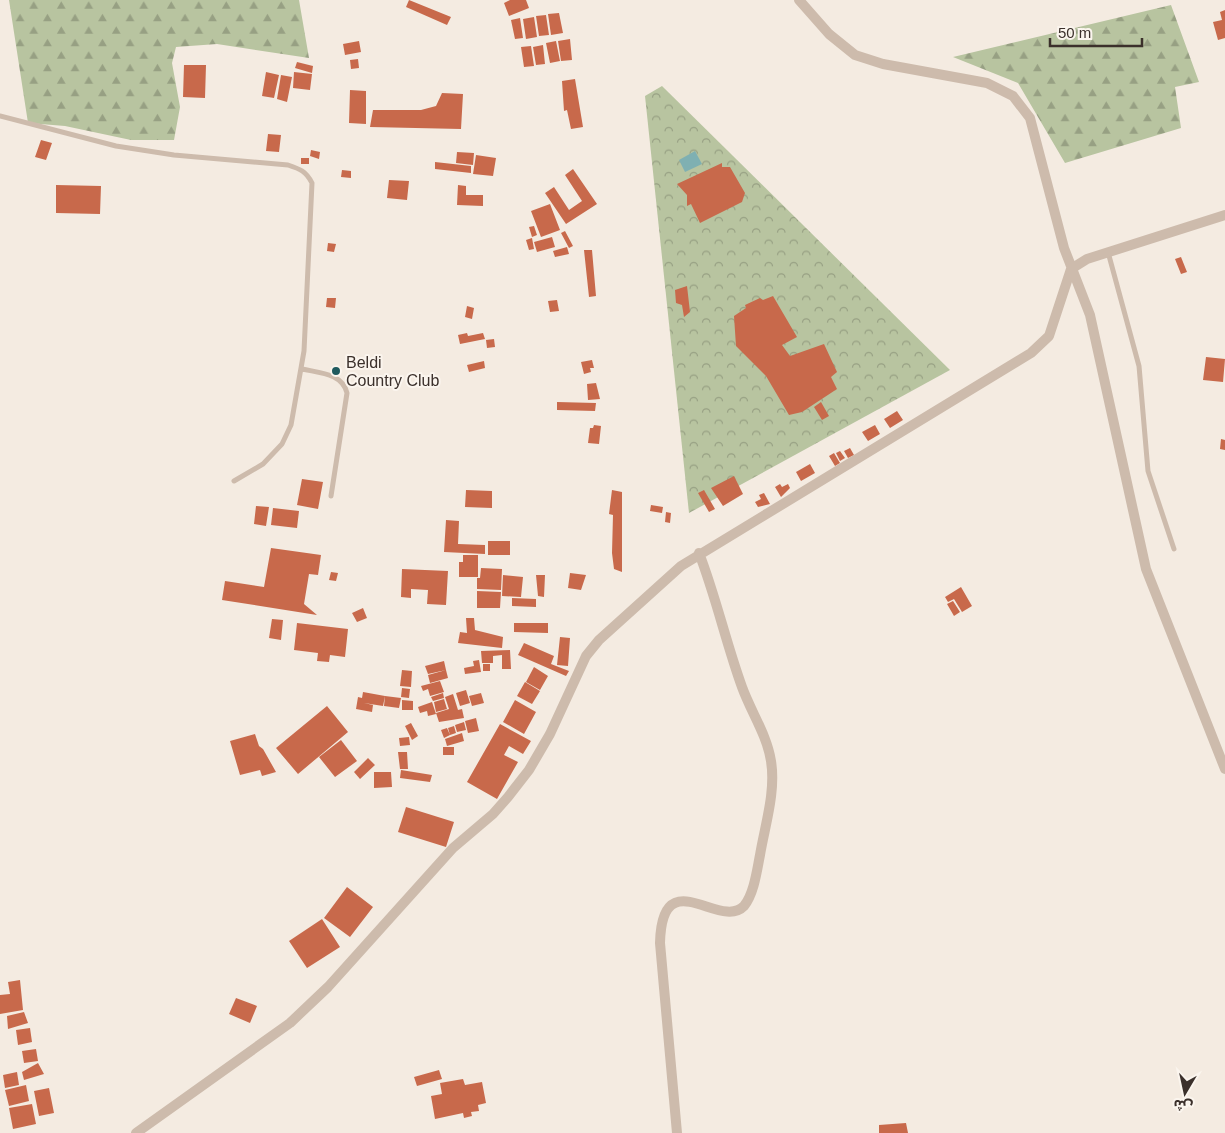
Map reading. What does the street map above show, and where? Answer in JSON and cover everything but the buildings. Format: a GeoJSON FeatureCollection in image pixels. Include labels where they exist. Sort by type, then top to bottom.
{"type":"FeatureCollection","features":[{"type":"Feature","properties":{"kind":"street"},"geometry":{"type":"LineString","coordinates":[[799,0],[829,34],[855,55],[883,64],[987,83],[1013,96],[1030,118],[1071,269],[1090,315],[1146,569],[1225,769]]}},
{"type":"Feature","properties":{"kind":"street"},"geometry":{"type":"LineString","coordinates":[[136,1133],[290,1023],[328,987],[453,848],[492,814],[508,797],[529,770],[550,734],[586,656],[599,640],[681,566],[699,553],[1031,353],[1048,336],[1071,269],[1087,259],[1225,214]]}},
{"type":"Feature","properties":{"kind":"street"},"geometry":{"type":"LineString","coordinates":[[677,1133],[660,943],[662,917],[672,905],[687,901],[702,903],[723,912],[734,912],[744,905],[752,890],[759,859],[772,780],[771,762],[766,742],[742,687],[717,603],[699,553]]}},
{"type":"Feature","properties":{"kind":"lane"},"geometry":{"type":"LineString","coordinates":[[0,116],[116,146],[174,155],[252,160],[301,169],[312,183],[302,368],[291,425],[282,444],[263,464],[234,481]]}},
{"type":"Feature","properties":{"kind":"lane"},"geometry":{"type":"LineString","coordinates":[[1108,252],[1139,366],[1148,471],[1174,549]]}},
{"type":"Feature","properties":{"kind":"lane"},"geometry":{"type":"LineString","coordinates":[[302,368],[337,378],[344,385],[347,394],[331,496]]}},
{"type":"Feature","properties":{"kind":"green space"},"geometry":{"type":"Polygon","coordinates":[[[9,0],[299,0],[309,58],[217,44],[176,47],[172,63],[180,107],[174,140],[131,140],[65,126],[28,123],[9,0]]]}},
{"type":"Feature","properties":{"kind":"green space"},"geometry":{"type":"Polygon","coordinates":[[[1171,5],[1199,82],[1175,87],[1181,128],[1065,163],[1018,83],[953,57],[1171,5]]]}},
{"type":"Feature","properties":{"kind":"green space"},"geometry":{"type":"Polygon","coordinates":[[[662,86],[950,370],[689,513],[645,96],[662,86]]]}},
{"type":"Feature","properties":{"kind":"water"},"geometry":{"type":"Polygon","coordinates":[[[695,151],[702,164],[685,172],[679,160],[695,151]]]}},
{"type":"Feature","properties":{"kind":"place","name":"Beldi Country Club"},"geometry":{"type":"Point","coordinates":[336,371]}}]}
